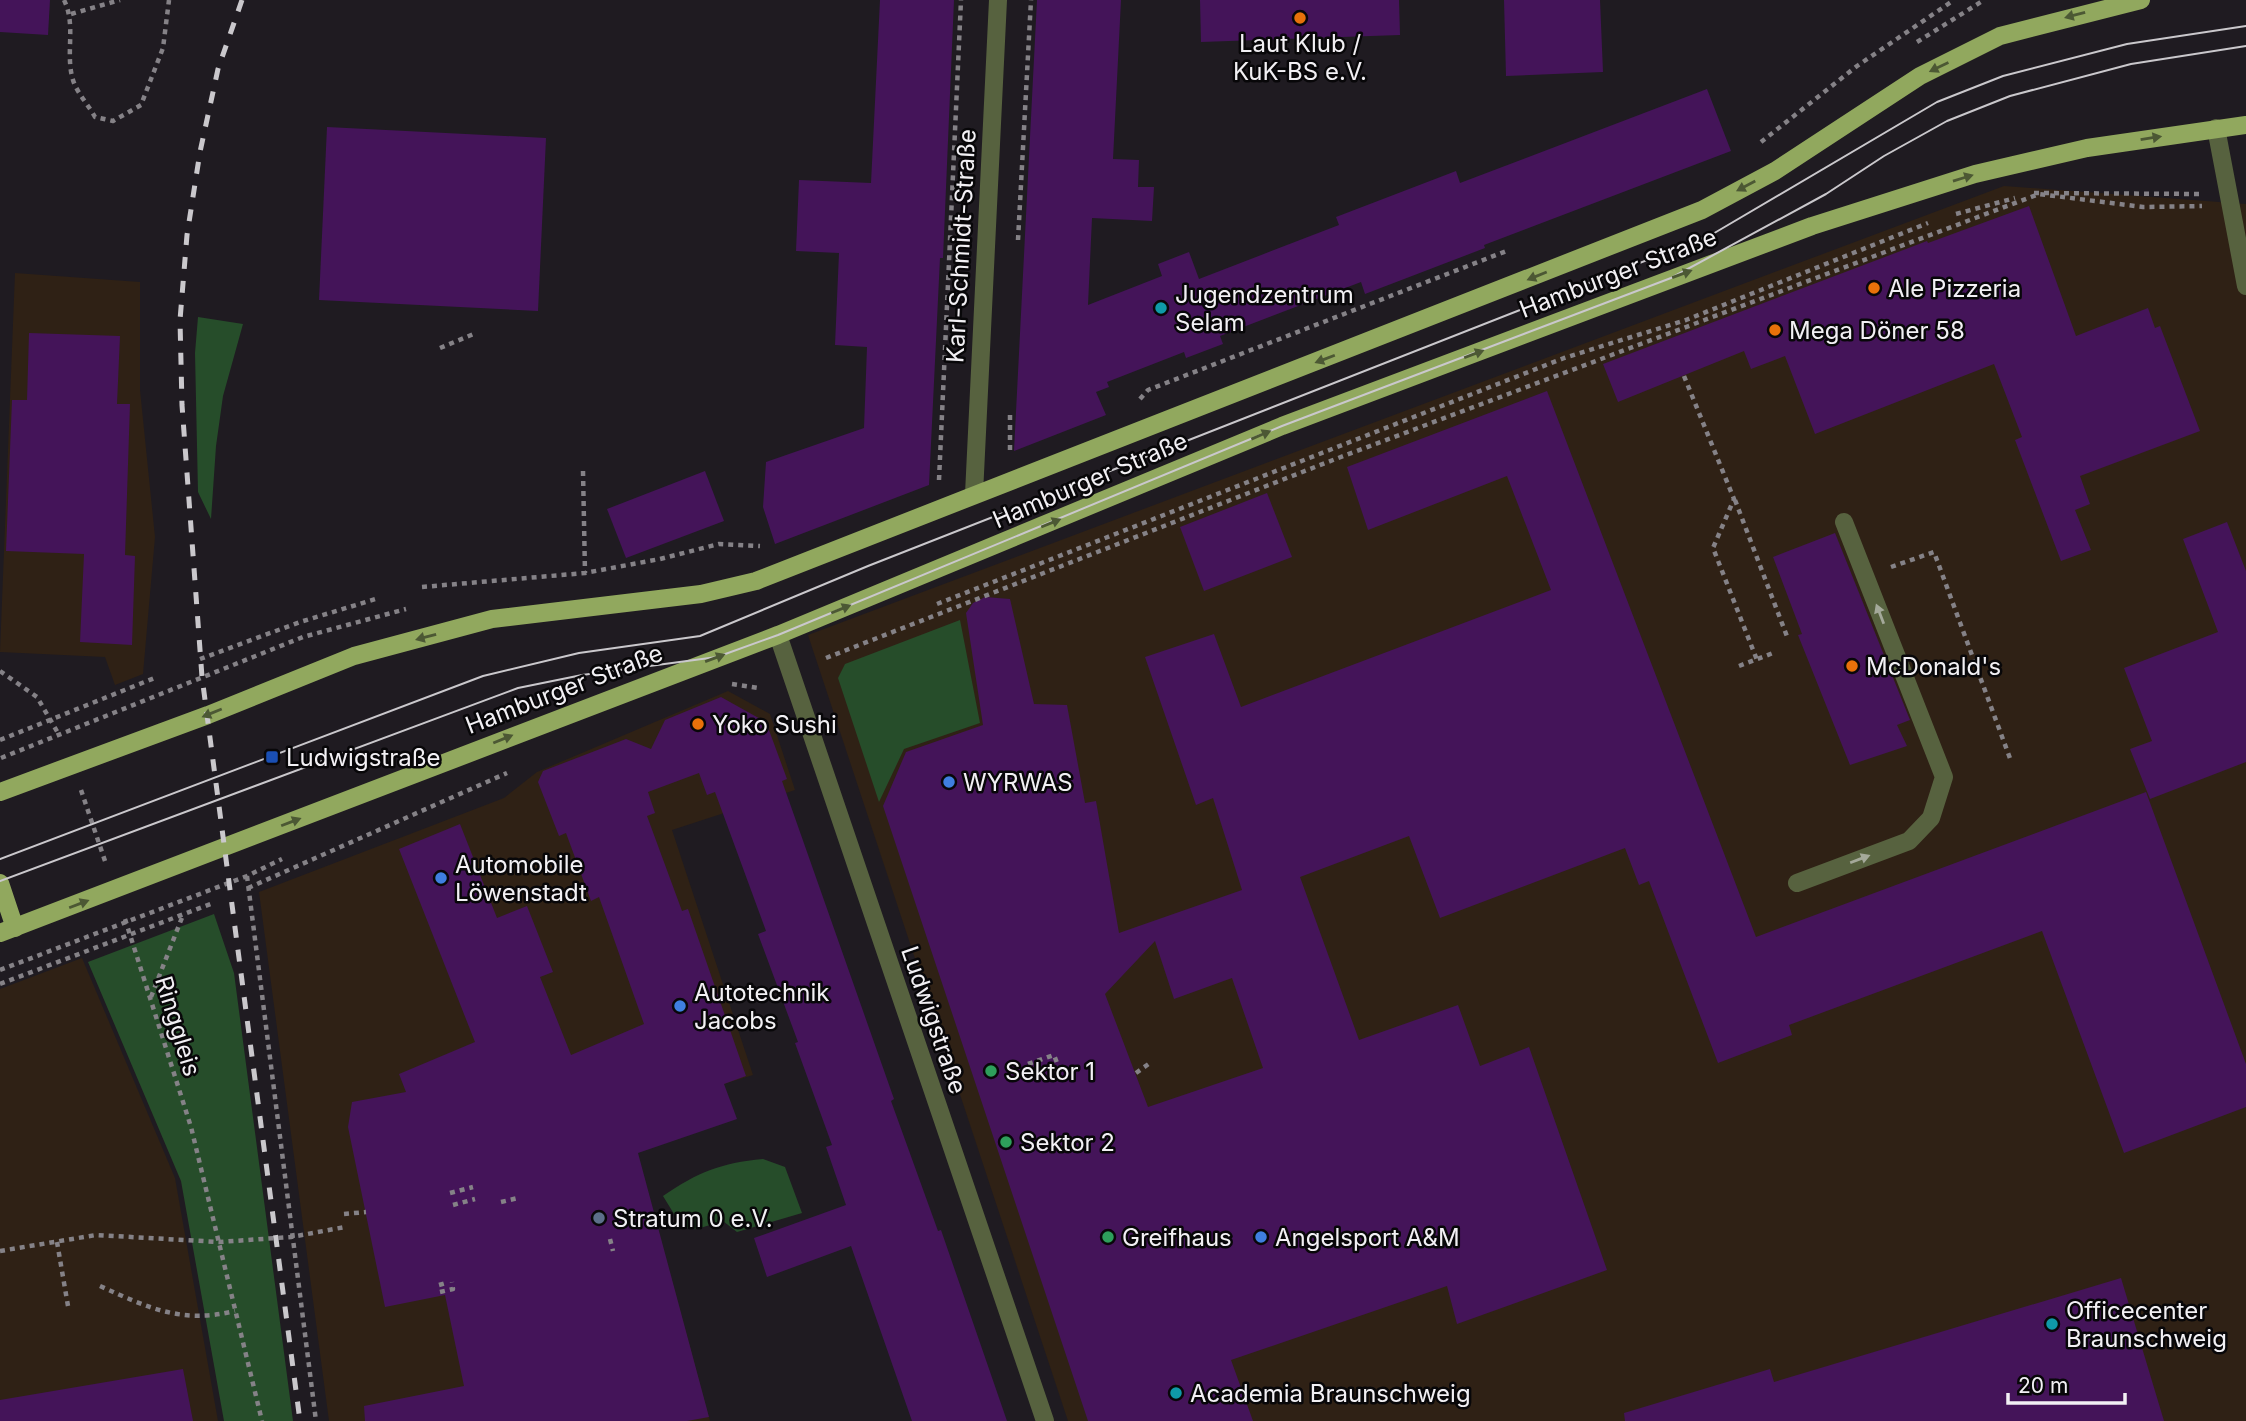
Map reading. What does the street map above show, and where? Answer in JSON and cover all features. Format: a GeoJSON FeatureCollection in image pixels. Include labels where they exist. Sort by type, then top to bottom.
{"type":"FeatureCollection","features":[{"type":"Feature","properties":{"kind":"main road","name":"Hamburger Straße"},"geometry":{"type":"LineString","coordinates":[[0,792],[354,656],[492,619],[701,594],[756,581],[1702,210],[1775,171],[1920,76],[2000,37],[2141,0]]}},
{"type":"Feature","properties":{"kind":"main road","name":"Hamburger Straße"},"geometry":{"type":"LineString","coordinates":[[7,931],[778,635],[1282,426],[1812,226],[1975,174],[2087,148],[2246,125]]}},
{"type":"Feature","properties":{"kind":"main road"},"geometry":{"type":"LineString","coordinates":[[0,883],[7,931]]}},
{"type":"Feature","properties":{"kind":"street","name":"Karl-Schmidt-Straße"},"geometry":{"type":"LineString","coordinates":[[974,494],[998,0]]}},
{"type":"Feature","properties":{"kind":"street"},"geometry":{"type":"LineString","coordinates":[[2216,128],[2246,286]]}},
{"type":"Feature","properties":{"kind":"street"},"geometry":{"type":"LineString","coordinates":[[1797,883],[1909,841],[1931,818],[1944,776],[1844,522]]}},
{"type":"Feature","properties":{"kind":"street","name":"Ludwigstraße"},"geometry":{"type":"LineString","coordinates":[[778,635],[1045,1421]]}},
{"type":"Feature","properties":{"kind":"path"},"geometry":{"type":"LineString","coordinates":[[64,0],[71,14],[69,44],[74,82],[95,117],[113,121],[141,105],[163,48],[169,0]]}},
{"type":"Feature","properties":{"kind":"path"},"geometry":{"type":"LineString","coordinates":[[71,14],[120,0]]}},
{"type":"Feature","properties":{"kind":"path"},"geometry":{"type":"LineString","coordinates":[[939,483],[961,0]]}},
{"type":"Feature","properties":{"kind":"path"},"geometry":{"type":"LineString","coordinates":[[1018,246],[1031,0]]}},
{"type":"Feature","properties":{"kind":"path"},"geometry":{"type":"LineString","coordinates":[[1756,146],[1857,66],[1954,0]]}},
{"type":"Feature","properties":{"kind":"path"},"geometry":{"type":"LineString","coordinates":[[1906,50],[1950,19],[1984,0]]}},
{"type":"Feature","properties":{"kind":"path"},"geometry":{"type":"LineString","coordinates":[[1950,215],[2036,192],[2228,195]]}},
{"type":"Feature","properties":{"kind":"path"},"geometry":{"type":"LineString","coordinates":[[826,658],[1399,435],[2039,194],[2143,207],[2207,206]]}},
{"type":"Feature","properties":{"kind":"path"},"geometry":{"type":"LineString","coordinates":[[926,608],[1551,363],[1686,320],[1938,219]]}},
{"type":"Feature","properties":{"kind":"path"},"geometry":{"type":"LineString","coordinates":[[440,348],[476,333]]}},
{"type":"Feature","properties":{"kind":"path"},"geometry":{"type":"LineString","coordinates":[[1685,376],[1788,639]]}},
{"type":"Feature","properties":{"kind":"path"},"geometry":{"type":"LineString","coordinates":[[1010,402],[1010,455]]}},
{"type":"Feature","properties":{"kind":"path"},"geometry":{"type":"LineString","coordinates":[[583,471],[585,573]]}},
{"type":"Feature","properties":{"kind":"path"},"geometry":{"type":"LineString","coordinates":[[1734,499],[1713,548],[1757,660]]}},
{"type":"Feature","properties":{"kind":"path"},"geometry":{"type":"LineString","coordinates":[[1901,564],[1934,552],[2011,761]]}},
{"type":"Feature","properties":{"kind":"path"},"geometry":{"type":"LineString","coordinates":[[422,587],[585,573],[680,554],[682,561]]}},
{"type":"Feature","properties":{"kind":"path"},"geometry":{"type":"LineString","coordinates":[[200,659],[300,622],[379,598]]}},
{"type":"Feature","properties":{"kind":"path"},"geometry":{"type":"LineString","coordinates":[[6,755],[303,637],[379,614],[416,607]]}},
{"type":"Feature","properties":{"kind":"path"},"geometry":{"type":"LineString","coordinates":[[1739,666],[1773,653]]}},
{"type":"Feature","properties":{"kind":"path","name":"Ringgleis"},"geometry":{"type":"LineString","coordinates":[[0,671],[37,697],[73,765],[151,997],[191,1127],[262,1421]]}},
{"type":"Feature","properties":{"kind":"path"},"geometry":{"type":"LineString","coordinates":[[0,740],[157,677]]}},
{"type":"Feature","properties":{"kind":"path"},"geometry":{"type":"LineString","coordinates":[[248,888],[510,772]]}},
{"type":"Feature","properties":{"kind":"path"},"geometry":{"type":"LineString","coordinates":[[247,876],[316,1421]]}},
{"type":"Feature","properties":{"kind":"path"},"geometry":{"type":"LineString","coordinates":[[0,984],[131,936],[213,902]]}},
{"type":"Feature","properties":{"kind":"path"},"geometry":{"type":"LineString","coordinates":[[151,997],[184,914]]}},
{"type":"Feature","properties":{"kind":"path"},"geometry":{"type":"LineString","coordinates":[[0,971],[125,921]]}},
{"type":"Feature","properties":{"kind":"path"},"geometry":{"type":"LineString","coordinates":[[1028,1064],[1054,1055],[1059,1069]]}},
{"type":"Feature","properties":{"kind":"path"},"geometry":{"type":"LineString","coordinates":[[1136,1073],[1150,1062]]}},
{"type":"Feature","properties":{"kind":"path"},"geometry":{"type":"LineString","coordinates":[[472,1188],[450,1193],[453,1205],[474,1200]]}},
{"type":"Feature","properties":{"kind":"path"},"geometry":{"type":"LineString","coordinates":[[501,1202],[518,1198]]}},
{"type":"Feature","properties":{"kind":"path"},"geometry":{"type":"LineString","coordinates":[[344,1214],[366,1212]]}},
{"type":"Feature","properties":{"kind":"path"},"geometry":{"type":"LineString","coordinates":[[0,1251],[121,1234],[219,1242],[291,1237],[345,1227]]}},
{"type":"Feature","properties":{"kind":"path"},"geometry":{"type":"LineString","coordinates":[[612,1241],[615,1251]]}},
{"type":"Feature","properties":{"kind":"path"},"geometry":{"type":"LineString","coordinates":[[57,1242],[68,1306]]}},
{"type":"Feature","properties":{"kind":"path"},"geometry":{"type":"LineString","coordinates":[[439,1285],[449,1283],[453,1289],[440,1292]]}},
{"type":"Feature","properties":{"kind":"path"},"geometry":{"type":"LineString","coordinates":[[100,1286],[164,1313],[212,1316],[236,1311]]}},
{"type":"Feature","properties":{"kind":"shaded area"},"geometry":{"type":"Polygon","coordinates":[[[2004,186],[2246,204],[2246,1421],[1068,1421],[808,635],[2004,186]]]}},
{"type":"Feature","properties":{"kind":"shaded area"},"geometry":{"type":"Polygon","coordinates":[[[15,273],[140,282],[140,390],[155,537],[143,674],[115,685],[105,657],[0,652],[15,273]]]}},
{"type":"Feature","properties":{"kind":"shaded area"},"geometry":{"type":"Polygon","coordinates":[[[728,691],[770,714],[795,790],[672,830],[753,1075],[724,1084],[635,1144],[710,1421],[329,1421],[259,892],[504,798],[537,772],[728,691]]]}},
{"type":"Feature","properties":{"kind":"shaded area"},"geometry":{"type":"Polygon","coordinates":[[[82,958],[175,1178],[218,1421],[0,1421],[0,989],[82,958]]]}},
{"type":"Feature","properties":{"kind":"green space"},"geometry":{"type":"Polygon","coordinates":[[[198,317],[243,324],[223,396],[216,446],[211,519],[198,492],[195,353],[198,317]]]}},
{"type":"Feature","properties":{"kind":"green space"},"geometry":{"type":"Polygon","coordinates":[[[960,620],[980,723],[904,749],[879,802],[838,678],[845,664],[960,620]]]}},
{"type":"Feature","properties":{"kind":"green space"},"geometry":{"type":"Polygon","coordinates":[[[214,914],[234,973],[293,1421],[224,1421],[181,1181],[88,962],[214,914]]]}},
{"type":"Feature","properties":{"kind":"green space"},"geometry":{"type":"Polygon","coordinates":[[[763,1159],[785,1167],[802,1213],[737,1232],[723,1221],[697,1229],[682,1227],[663,1196],[710,1170],[763,1159]]]}},
{"type":"Feature","properties":{"kind":"building"},"geometry":{"type":"Polygon","coordinates":[[[0,0],[50,0],[48,35],[0,32],[0,0]]]}},
{"type":"Feature","properties":{"kind":"building"},"geometry":{"type":"Polygon","coordinates":[[[880,0],[954,0],[943,258],[940,258],[929,485],[775,544],[763,507],[766,462],[864,428],[867,347],[835,345],[839,253],[796,251],[799,180],[871,183],[880,0]]]}},
{"type":"Feature","properties":{"kind":"building"},"geometry":{"type":"Polygon","coordinates":[[[1037,0],[1121,0],[1113,159],[1139,160],[1138,187],[1154,187],[1152,221],[1092,218],[1088,305],[1162,276],[1158,264],[1189,252],[1199,279],[1339,225],[1336,217],[1456,171],[1460,183],[1707,89],[1731,151],[1484,245],[1485,248],[1365,294],[1361,282],[1220,336],[1223,344],[1186,358],[1184,352],[1107,382],[1109,387],[1096,392],[1106,415],[1014,451],[1037,0]]]}},
{"type":"Feature","properties":{"kind":"building","name":"Laut Klub / KuK-BS e.V."},"geometry":{"type":"Polygon","coordinates":[[[1200,0],[1399,0],[1400,35],[1201,42],[1200,0]]]}},
{"type":"Feature","properties":{"kind":"building"},"geometry":{"type":"Polygon","coordinates":[[[1504,0],[1600,0],[1603,72],[1506,76],[1504,0]]]}},
{"type":"Feature","properties":{"kind":"building"},"geometry":{"type":"Polygon","coordinates":[[[327,127],[546,138],[538,311],[319,300],[327,127]]]}},
{"type":"Feature","properties":{"kind":"building"},"geometry":{"type":"Polygon","coordinates":[[[2029,206],[2076,336],[2148,308],[2155,328],[2160,326],[2200,431],[2080,476],[2090,504],[2075,510],[2091,550],[2061,561],[2015,440],[2022,437],[1994,364],[1815,434],[1785,356],[1751,369],[1744,351],[1618,402],[1603,364],[1927,241],[1928,243],[2029,206]]]}},
{"type":"Feature","properties":{"kind":"building"},"geometry":{"type":"Polygon","coordinates":[[[29,333],[120,336],[117,404],[130,404],[125,555],[135,556],[132,645],[80,642],[84,554],[6,551],[12,400],[27,400],[29,333]]]}},
{"type":"Feature","properties":{"kind":"building"},"geometry":{"type":"Polygon","coordinates":[[[1547,391],[1756,937],[2146,792],[2246,1064],[2246,1107],[2124,1153],[2042,931],[1789,1025],[1792,1035],[1718,1063],[1649,881],[1639,885],[1625,848],[1440,918],[1409,836],[1300,877],[1359,1040],[1458,1005],[1480,1066],[1529,1047],[1607,1270],[1457,1324],[1447,1286],[1231,1360],[1253,1421],[1088,1421],[883,806],[906,752],[983,725],[966,613],[973,603],[985,597],[1010,599],[1034,704],[1067,705],[1085,803],[1096,801],[1119,933],[1242,890],[1213,798],[1196,805],[1145,657],[1214,634],[1241,707],[1551,590],[1507,476],[1368,530],[1347,467],[1547,391]],[[1155,941],[1105,994],[1148,1107],[1263,1068],[1232,978],[1174,999],[1155,941]]]}},
{"type":"Feature","properties":{"kind":"building"},"geometry":{"type":"Polygon","coordinates":[[[705,471],[724,521],[626,558],[607,509],[705,471]]]}},
{"type":"Feature","properties":{"kind":"building"},"geometry":{"type":"Polygon","coordinates":[[[1267,493],[1292,557],[1204,591],[1180,527],[1267,493]]]}},
{"type":"Feature","properties":{"kind":"building"},"geometry":{"type":"Polygon","coordinates":[[[2227,522],[2246,571],[2246,762],[2150,799],[2130,749],[2152,741],[2124,668],[2218,632],[2183,539],[2227,522]]]}},
{"type":"Feature","properties":{"kind":"building","name":"McDonald's"},"geometry":{"type":"Polygon","coordinates":[[[1835,533],[1910,720],[1897,725],[1907,746],[1850,765],[1798,635],[1802,634],[1773,557],[1835,533]]]}},
{"type":"Feature","properties":{"kind":"building"},"geometry":{"type":"Polygon","coordinates":[[[721,697],[766,722],[787,779],[782,781],[894,1099],[891,1101],[938,1231],[941,1230],[1007,1421],[912,1421],[851,1246],[767,1277],[754,1238],[846,1205],[826,1147],[832,1145],[758,934],[766,931],[715,792],[707,795],[699,773],[648,792],[655,813],[647,816],[682,911],[688,909],[746,1076],[724,1084],[737,1119],[638,1153],[709,1417],[687,1421],[365,1421],[364,1406],[464,1386],[445,1295],[385,1307],[348,1127],[352,1102],[406,1092],[399,1074],[475,1042],[399,849],[460,824],[497,918],[527,906],[553,972],[540,977],[571,1055],[644,1024],[599,897],[591,901],[566,833],[559,836],[538,782],[543,771],[626,739],[651,749],[665,720],[721,697]]]}},
{"type":"Feature","properties":{"kind":"building","name":"Officecenter Braunschweig"},"geometry":{"type":"Polygon","coordinates":[[[2121,1278],[2164,1421],[1625,1421],[1624,1413],[1770,1369],[1774,1382],[2121,1278]]]}},
{"type":"Feature","properties":{"kind":"building"},"geometry":{"type":"Polygon","coordinates":[[[183,1369],[193,1421],[0,1421],[0,1400],[183,1369]]]}},
{"type":"Feature","properties":{"kind":"tram line"},"geometry":{"type":"LineString","coordinates":[[0,859],[483,676],[579,653],[700,636],[868,566],[1711,235],[1937,102],[2003,76],[2127,44],[2246,26]]}},
{"type":"Feature","properties":{"kind":"tram line"},"geometry":{"type":"LineString","coordinates":[[0,881],[518,688],[582,675],[717,657],[778,635],[1282,426],[1671,278],[1826,194],[1884,156],[1947,121],[2010,96],[2131,64],[2246,46]]}},
{"type":"Feature","properties":{"kind":"railway"},"geometry":{"type":"LineString","coordinates":[[242,0],[218,69],[200,152],[187,235],[180,320],[182,405],[202,677],[300,1421]]}},
{"type":"Feature","properties":{"kind":"place","name":"Laut Klub / KuK-BS e.V."},"geometry":{"type":"Point","coordinates":[1300,18]}},
{"type":"Feature","properties":{"kind":"place","name":"Ale Pizzeria"},"geometry":{"type":"Point","coordinates":[1874,288]}},
{"type":"Feature","properties":{"kind":"place","name":"Jugendzentrum Selam"},"geometry":{"type":"Point","coordinates":[1161,308]}},
{"type":"Feature","properties":{"kind":"place","name":"Mega Döner 58"},"geometry":{"type":"Point","coordinates":[1775,330]}},
{"type":"Feature","properties":{"kind":"place","name":"McDonald's"},"geometry":{"type":"Point","coordinates":[1852,666]}},
{"type":"Feature","properties":{"kind":"place","name":"Yoko Sushi"},"geometry":{"type":"Point","coordinates":[698,724]}},
{"type":"Feature","properties":{"kind":"place","name":"Ludwigstraße"},"geometry":{"type":"Point","coordinates":[272,757]}},
{"type":"Feature","properties":{"kind":"place","name":"WYRWAS"},"geometry":{"type":"Point","coordinates":[949,782]}},
{"type":"Feature","properties":{"kind":"place","name":"Automobile Löwenstadt"},"geometry":{"type":"Point","coordinates":[441,878]}},
{"type":"Feature","properties":{"kind":"place","name":"Autotechnik Jacobs"},"geometry":{"type":"Point","coordinates":[680,1006]}},
{"type":"Feature","properties":{"kind":"place","name":"Sektor 1"},"geometry":{"type":"Point","coordinates":[991,1071]}},
{"type":"Feature","properties":{"kind":"place","name":"Sektor 2"},"geometry":{"type":"Point","coordinates":[1006,1142]}},
{"type":"Feature","properties":{"kind":"place","name":"Stratum 0 e.V."},"geometry":{"type":"Point","coordinates":[599,1218]}},
{"type":"Feature","properties":{"kind":"place","name":"Greifhaus"},"geometry":{"type":"Point","coordinates":[1108,1237]}},
{"type":"Feature","properties":{"kind":"place","name":"Angelsport A&M"},"geometry":{"type":"Point","coordinates":[1261,1237]}},
{"type":"Feature","properties":{"kind":"place","name":"Officecenter Braunschweig"},"geometry":{"type":"Point","coordinates":[2052,1324]}},
{"type":"Feature","properties":{"kind":"place","name":"Academia Braunschweig"},"geometry":{"type":"Point","coordinates":[1176,1393]}}]}
